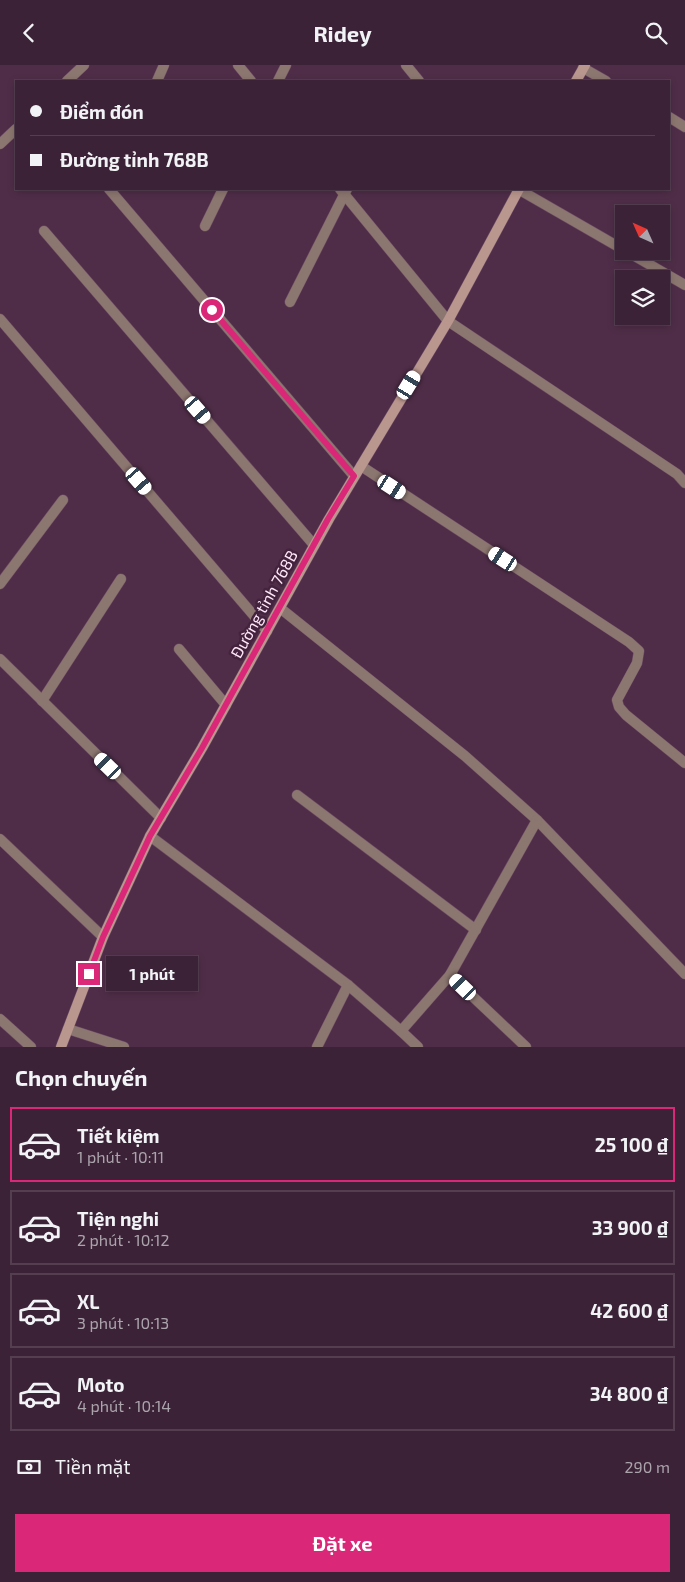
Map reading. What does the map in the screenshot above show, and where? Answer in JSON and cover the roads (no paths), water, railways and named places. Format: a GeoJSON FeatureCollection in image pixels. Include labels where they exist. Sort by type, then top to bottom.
{"type":"FeatureCollection","features":[{"type":"Feature","properties":{"kind":"street"},"geometry":{"type":"LineString","coordinates":[[68,80],[84,65]]}},
{"type":"Feature","properties":{"kind":"street"},"geometry":{"type":"LineString","coordinates":[[157,80],[164,65]]}},
{"type":"Feature","properties":{"kind":"street"},"geometry":{"type":"LineString","coordinates":[[238,65],[250,80]]}},
{"type":"Feature","properties":{"kind":"street"},"geometry":{"type":"LineString","coordinates":[[278,80],[286,65]]}},
{"type":"Feature","properties":{"kind":"street"},"geometry":{"type":"LineString","coordinates":[[406,65],[418,80]]}},
{"type":"Feature","properties":{"kind":"street"},"geometry":{"type":"LineString","coordinates":[[577,80],[584,67],[604,80]]}},
{"type":"Feature","properties":{"kind":"street"},"geometry":{"type":"LineString","coordinates":[[670,118],[685,127]]}},
{"type":"Feature","properties":{"kind":"street"},"geometry":{"type":"LineString","coordinates":[[0,144],[15,130]]}},
{"type":"Feature","properties":{"kind":"street"},"geometry":{"type":"LineString","coordinates":[[110,190],[354,476]]}},
{"type":"Feature","properties":{"kind":"street"},"geometry":{"type":"LineString","coordinates":[[205,225],[222,190]]}},
{"type":"Feature","properties":{"kind":"street","name":"Đường tỉnh 768B"},"geometry":{"type":"LineString","coordinates":[[62,1047],[103,937],[150,836],[226,705],[314,545],[448,321],[518,190]]}},
{"type":"Feature","properties":{"kind":"street"},"geometry":{"type":"LineString","coordinates":[[521,190],[615,245]]}},
{"type":"Feature","properties":{"kind":"street"},"geometry":{"type":"LineString","coordinates":[[290,302],[344,191],[448,321],[677,474],[685,483]]}},
{"type":"Feature","properties":{"kind":"street"},"geometry":{"type":"LineString","coordinates":[[44,231],[314,545]]}},
{"type":"Feature","properties":{"kind":"street"},"geometry":{"type":"LineString","coordinates":[[641,260],[685,285]]}},
{"type":"Feature","properties":{"kind":"street"},"geometry":{"type":"LineString","coordinates":[[0,319],[267,631]]}},
{"type":"Feature","properties":{"kind":"street"},"geometry":{"type":"LineString","coordinates":[[360,466],[639,651],[637,663],[617,700],[618,707],[685,763]]}},
{"type":"Feature","properties":{"kind":"street"},"geometry":{"type":"LineString","coordinates":[[0,584],[64,500]]}},
{"type":"Feature","properties":{"kind":"street"},"geometry":{"type":"LineString","coordinates":[[42,701],[122,579]]}},
{"type":"Feature","properties":{"kind":"street"},"geometry":{"type":"LineString","coordinates":[[280,608],[466,756],[537,820],[685,974]]}},
{"type":"Feature","properties":{"kind":"street"},"geometry":{"type":"LineString","coordinates":[[179,649],[226,705]]}},
{"type":"Feature","properties":{"kind":"street"},"geometry":{"type":"LineString","coordinates":[[0,659],[161,818]]}},
{"type":"Feature","properties":{"kind":"street"},"geometry":{"type":"LineString","coordinates":[[297,795],[476,930]]}},
{"type":"Feature","properties":{"kind":"street"},"geometry":{"type":"LineString","coordinates":[[401,1031],[450,975],[537,820]]}},
{"type":"Feature","properties":{"kind":"street"},"geometry":{"type":"LineString","coordinates":[[150,836],[348,985],[418,1047]]}},
{"type":"Feature","properties":{"kind":"street"},"geometry":{"type":"LineString","coordinates":[[0,839],[103,937]]}},
{"type":"Feature","properties":{"kind":"street"},"geometry":{"type":"LineString","coordinates":[[450,975],[526,1047]]}},
{"type":"Feature","properties":{"kind":"street"},"geometry":{"type":"LineString","coordinates":[[317,1047],[348,985]]}},
{"type":"Feature","properties":{"kind":"street"},"geometry":{"type":"LineString","coordinates":[[0,1019],[31,1047]]}},
{"type":"Feature","properties":{"kind":"street"},"geometry":{"type":"LineString","coordinates":[[68,1029],[124,1047]]}}]}
